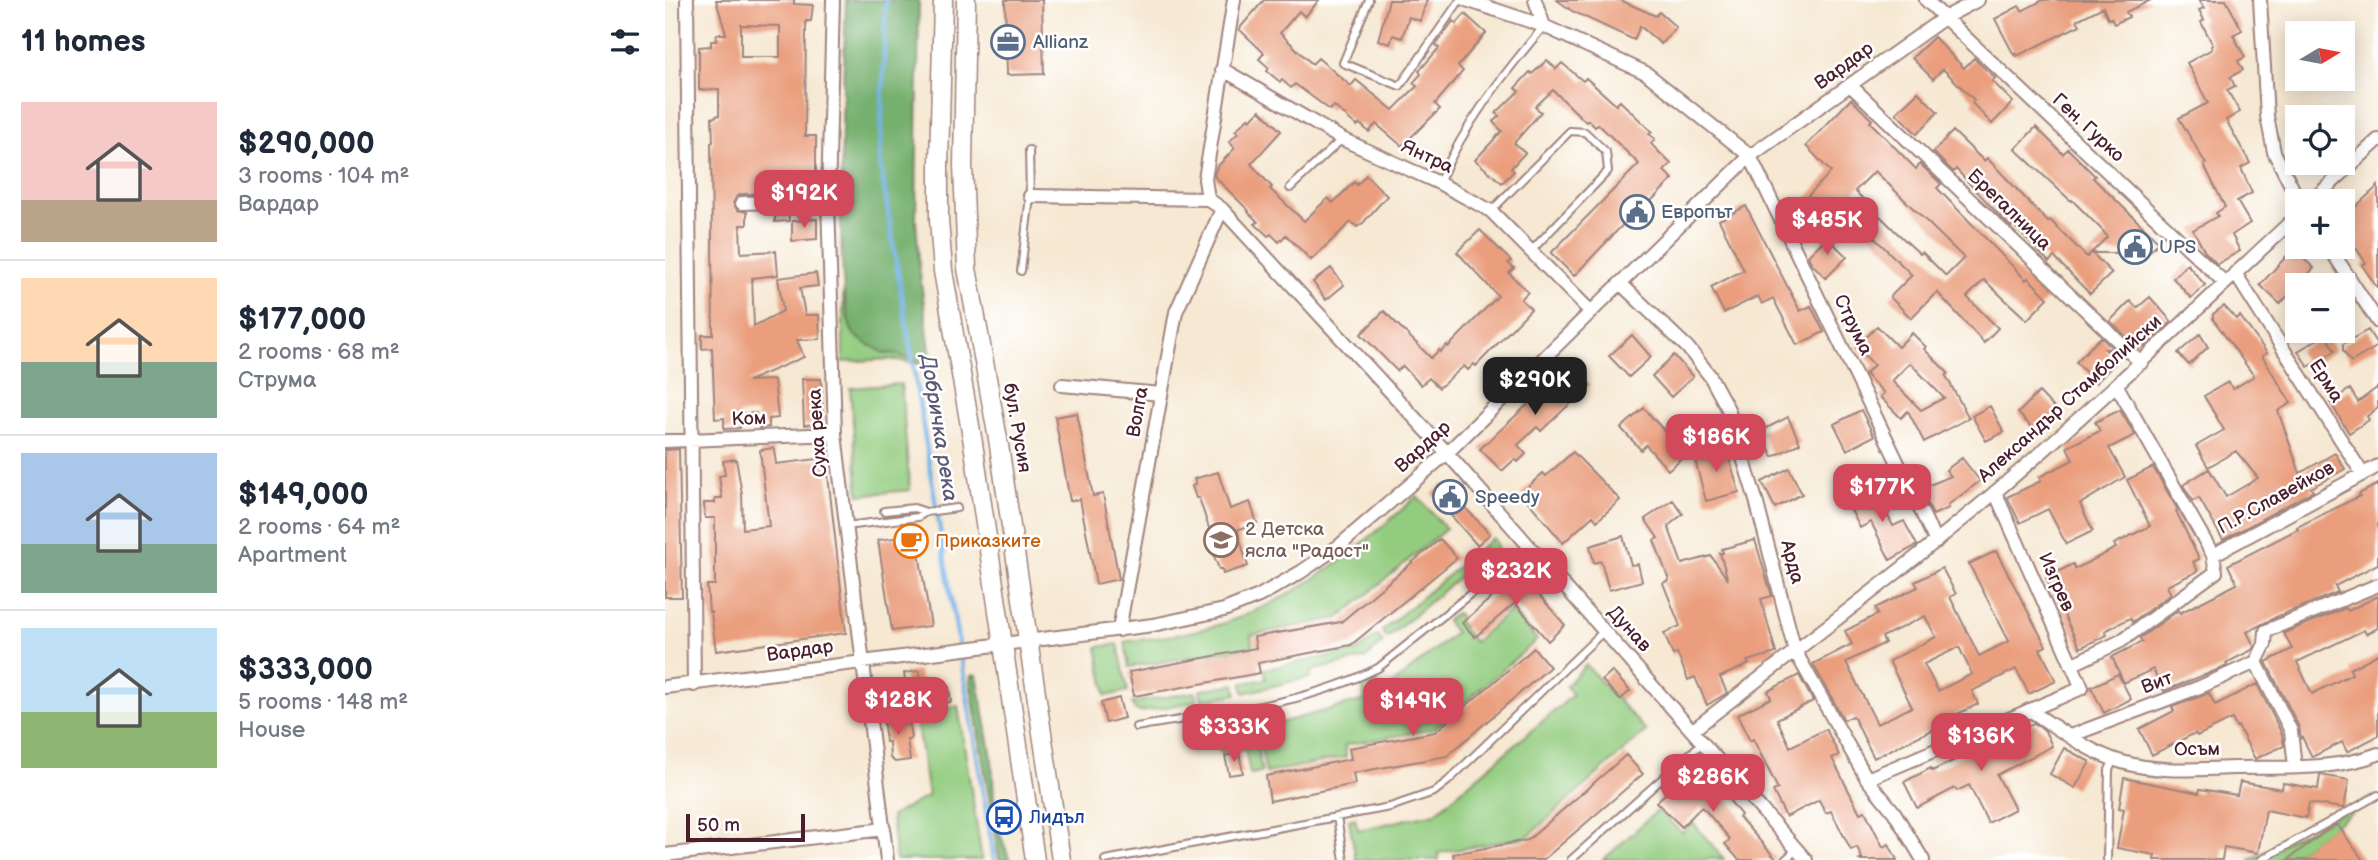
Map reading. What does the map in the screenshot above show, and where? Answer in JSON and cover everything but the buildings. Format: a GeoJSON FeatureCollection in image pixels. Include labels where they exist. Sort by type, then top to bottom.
{"type":"FeatureCollection","features":[{"type":"Feature","properties":{"kind":"main road"},"geometry":{"type":"LineString","coordinates":[[943,0],[939,164],[943,271],[973,443],[1035,860]]}},
{"type":"Feature","properties":{"kind":"main road","name":"бул. Русия"},"geometry":{"type":"LineString","coordinates":[[966,0],[963,165],[967,268],[999,439],[1062,860]]}},
{"type":"Feature","properties":{"kind":"street"},"geometry":{"type":"LineString","coordinates":[[687,0],[694,685]]}},
{"type":"Feature","properties":{"kind":"street","name":"Суха река"},"geometry":{"type":"LineString","coordinates":[[833,0],[828,200],[835,434],[887,860]]}},
{"type":"Feature","properties":{"kind":"street"},"geometry":{"type":"LineString","coordinates":[[1207,199],[1205,179],[1234,0]]}},
{"type":"Feature","properties":{"kind":"street","name":"Струма"},"geometry":{"type":"LineString","coordinates":[[1466,0],[1544,26],[1646,73],[1750,156],[1936,542]]}},
{"type":"Feature","properties":{"kind":"street"},"geometry":{"type":"LineString","coordinates":[[1535,0],[1544,26]]}},
{"type":"Feature","properties":{"kind":"street","name":"Ген. Гурко"},"geometry":{"type":"LineString","coordinates":[[1926,0],[2224,282]]}},
{"type":"Feature","properties":{"kind":"street","name":"Вардар"},"geometry":{"type":"LineString","coordinates":[[665,687],[1119,630],[1224,610],[1259,596],[1339,546],[1447,453],[1750,156],[1944,18],[1978,0]]}},
{"type":"Feature","properties":{"kind":"street"},"geometry":{"type":"LineString","coordinates":[[2260,0],[2266,116],[2274,152],[2293,189]]}},
{"type":"Feature","properties":{"kind":"street","name":"Янтра"},"geometry":{"type":"LineString","coordinates":[[1222,69],[1342,139],[1439,183],[1491,211],[1591,312]]}},
{"type":"Feature","properties":{"kind":"street","name":"Брегалница"},"geometry":{"type":"LineString","coordinates":[[1850,85],[2141,363]]}},
{"type":"Feature","properties":{"kind":"street"},"geometry":{"type":"LineString","coordinates":[[2325,189],[2378,140]]}},
{"type":"Feature","properties":{"kind":"street"},"geometry":{"type":"LineString","coordinates":[[1030,196],[1207,199],[1222,209]]}},
{"type":"Feature","properties":{"kind":"street"},"geometry":{"type":"LineString","coordinates":[[742,203],[828,200]]}},
{"type":"Feature","properties":{"kind":"street","name":"Волга"},"geometry":{"type":"LineString","coordinates":[[1119,630],[1176,312],[1222,209]]}},
{"type":"Feature","properties":{"kind":"street","name":"Дунав"},"geometry":{"type":"LineString","coordinates":[[1222,209],[1447,453],[1806,860]]}},
{"type":"Feature","properties":{"kind":"street","name":"Александър Стамболийски"},"geometry":{"type":"LineString","coordinates":[[1693,730],[1936,542],[1995,492],[2116,386],[2285,227]]}},
{"type":"Feature","properties":{"kind":"street"},"geometry":{"type":"LineString","coordinates":[[2337,259],[2378,322]]}},
{"type":"Feature","properties":{"kind":"street","name":"Ерма"},"geometry":{"type":"LineString","coordinates":[[2235,273],[2362,473]]}},
{"type":"Feature","properties":{"kind":"street","name":"Арда"},"geometry":{"type":"LineString","coordinates":[[1620,283],[1688,348],[1710,376],[1728,409],[1756,500],[1795,651],[1867,779],[1893,812],[1923,860]]}},
{"type":"Feature","properties":{"kind":"street"},"geometry":{"type":"LineString","coordinates":[[1062,385],[1161,394]]}},
{"type":"Feature","properties":{"kind":"street"},"geometry":{"type":"LineString","coordinates":[[2116,386],[2213,555]]}},
{"type":"Feature","properties":{"kind":"street","name":"Ком"},"geometry":{"type":"LineString","coordinates":[[665,442],[835,434]]}},
{"type":"Feature","properties":{"kind":"street","name":"П.Р.Славейков"},"geometry":{"type":"LineString","coordinates":[[2071,665],[2122,641],[2216,572],[2213,555],[2378,466]]}},
{"type":"Feature","properties":{"kind":"street","name":"Изгрев"},"geometry":{"type":"LineString","coordinates":[[1995,492],[2081,688],[2029,710]]}},
{"type":"Feature","properties":{"kind":"street"},"geometry":{"type":"LineString","coordinates":[[2295,767],[2291,731],[2256,662],[2265,644],[2266,631],[2378,585]]}},
{"type":"Feature","properties":{"kind":"street","name":"Вит"},"geometry":{"type":"LineString","coordinates":[[2070,736],[2200,687],[2256,662]]}},
{"type":"Feature","properties":{"kind":"street"},"geometry":{"type":"LineString","coordinates":[[1867,779],[2029,710]]}},
{"type":"Feature","properties":{"kind":"street","name":"Осъм"},"geometry":{"type":"LineString","coordinates":[[2029,710],[2114,759],[2147,768],[2330,765],[2378,754]]}},
{"type":"Feature","properties":{"kind":"street"},"geometry":{"type":"LineString","coordinates":[[665,855],[884,829]]}},
{"type":"Feature","properties":{"kind":"lane"},"geometry":{"type":"LineString","coordinates":[[1369,0],[1343,63],[1400,86],[1460,0]]}},
{"type":"Feature","properties":{"kind":"lane"},"geometry":{"type":"LineString","coordinates":[[1439,183],[1465,131],[1497,81],[1544,26]]}},
{"type":"Feature","properties":{"kind":"lane"},"geometry":{"type":"LineString","coordinates":[[1491,211],[1570,131],[1585,132],[1606,152],[1608,172],[1531,251]]}},
{"type":"Feature","properties":{"kind":"lane"},"geometry":{"type":"LineString","coordinates":[[1290,188],[1342,139]]}},
{"type":"Feature","properties":{"kind":"lane"},"geometry":{"type":"LineString","coordinates":[[1021,271],[1030,196],[1030,150]]}},
{"type":"Feature","properties":{"kind":"lane"},"geometry":{"type":"LineString","coordinates":[[884,512],[914,508],[926,512]]}},
{"type":"Feature","properties":{"kind":"lane"},"geometry":{"type":"LineString","coordinates":[[846,526],[918,517],[926,512],[957,508]]}},
{"type":"Feature","properties":{"kind":"lane"},"geometry":{"type":"LineString","coordinates":[[1136,727],[1271,703],[1355,680],[1378,668],[1530,546]]}},
{"type":"Feature","properties":{"kind":"lane"},"geometry":{"type":"LineString","coordinates":[[1105,860],[1390,807],[1434,792],[1605,630]]}},
{"type":"Feature","properties":{"kind":"lane"},"geometry":{"type":"LineString","coordinates":[[1571,860],[1704,742]]}},
{"type":"Feature","properties":{"kind":"lane"},"geometry":{"type":"LineString","coordinates":[[2107,860],[2109,770],[2114,759]]}},
{"type":"Feature","properties":{"kind":"lane"},"geometry":{"type":"LineString","coordinates":[[2262,860],[2378,795]]}},
{"type":"Feature","properties":{"kind":"lane"},"geometry":{"type":"LineString","coordinates":[[1337,817],[1344,860]]}},
{"type":"Feature","properties":{"kind":"lane"},"geometry":{"type":"LineString","coordinates":[[1784,860],[1797,849]]}},
{"type":"Feature","properties":{"kind":"green space"},"geometry":{"type":"Polygon","coordinates":[[[846,0],[919,0],[916,220],[932,366],[892,353],[885,354],[861,340],[854,334],[847,313],[841,229],[846,0]]]}},
{"type":"Feature","properties":{"kind":"green space"},"geometry":{"type":"Polygon","coordinates":[[[843,292],[852,330],[860,339],[885,354],[892,353],[932,366],[890,359],[843,362],[843,292]]]}},
{"type":"Feature","properties":{"kind":"green space"},"geometry":{"type":"Polygon","coordinates":[[[901,384],[910,490],[859,495],[850,388],[901,384]]]}},
{"type":"Feature","properties":{"kind":"green space"},"geometry":{"type":"Polygon","coordinates":[[[1417,496],[1446,529],[1339,618],[1251,635],[1253,647],[1129,667],[1125,642],[1205,629],[1282,598],[1330,568],[1417,496]]]}},
{"type":"Feature","properties":{"kind":"green space"},"geometry":{"type":"Polygon","coordinates":[[[1492,538],[1496,542],[1498,552],[1492,561],[1485,555],[1387,638],[1382,631],[1492,538]]]}},
{"type":"Feature","properties":{"kind":"green space"},"geometry":{"type":"Polygon","coordinates":[[[1511,610],[1537,640],[1434,729],[1345,745],[1346,757],[1266,773],[1255,715],[1274,712],[1276,724],[1365,700],[1362,684],[1375,681],[1386,690],[1455,633],[1446,621],[1456,613],[1460,618],[1458,621],[1474,642],[1511,610]]]}},
{"type":"Feature","properties":{"kind":"green space"},"geometry":{"type":"Polygon","coordinates":[[[1377,636],[1383,642],[1366,658],[1311,671],[1311,677],[1244,693],[1242,683],[1266,679],[1264,669],[1357,651],[1377,636]]]}},
{"type":"Feature","properties":{"kind":"green space"},"geometry":{"type":"Polygon","coordinates":[[[1118,644],[1128,691],[1106,696],[1097,647],[1118,644]]]}},
{"type":"Feature","properties":{"kind":"green space"},"geometry":{"type":"Polygon","coordinates":[[[1586,665],[1646,731],[1527,837],[1438,853],[1439,860],[1356,860],[1349,820],[1355,818],[1358,830],[1435,813],[1573,695],[1566,686],[1586,665]]]}},
{"type":"Feature","properties":{"kind":"green space"},"geometry":{"type":"Polygon","coordinates":[[[977,675],[992,757],[995,821],[1010,860],[999,860],[970,681],[971,676],[977,675]]]}},
{"type":"Feature","properties":{"kind":"green space"},"geometry":{"type":"Polygon","coordinates":[[[1235,684],[1237,694],[1202,700],[1200,690],[1235,684]]]}},
{"type":"Feature","properties":{"kind":"green space"},"geometry":{"type":"Polygon","coordinates":[[[1195,692],[1197,701],[1141,712],[1135,710],[1132,703],[1195,692]]]}},
{"type":"Feature","properties":{"kind":"green space"},"geometry":{"type":"Polygon","coordinates":[[[958,706],[982,860],[896,860],[891,816],[928,796],[915,712],[958,706]]]}},
{"type":"Feature","properties":{"kind":"green space"},"geometry":{"type":"Polygon","coordinates":[[[1251,717],[1262,772],[1250,774],[1245,748],[1220,752],[1218,741],[1242,736],[1239,719],[1251,717]]]}},
{"type":"Feature","properties":{"kind":"green space"},"geometry":{"type":"Polygon","coordinates":[[[2375,796],[2287,860],[2249,860],[2375,796]]]}},
{"type":"Feature","properties":{"kind":"green space"},"geometry":{"type":"Polygon","coordinates":[[[1658,810],[1682,833],[1693,823],[1724,859],[1603,860],[1658,810]]]}},
{"type":"Feature","properties":{"kind":"waterway","name":"Добричка река"},"geometry":{"type":"LineString","coordinates":[[886,0],[880,163],[994,860]]}},
{"type":"Feature","properties":{"kind":"place","name":"Allianz"},"geometry":{"type":"Point","coordinates":[1008,42]}},
{"type":"Feature","properties":{"kind":"place","name":"Европът"},"geometry":{"type":"Point","coordinates":[1637,212]}},
{"type":"Feature","properties":{"kind":"place","name":"UPS"},"geometry":{"type":"Point","coordinates":[2135,247]}},
{"type":"Feature","properties":{"kind":"place","name":"Speedy"},"geometry":{"type":"Point","coordinates":[1450,497]}},
{"type":"Feature","properties":{"kind":"place","name":"2 Детска ясла \"Радост\""},"geometry":{"type":"Point","coordinates":[1221,540]}},
{"type":"Feature","properties":{"kind":"place","name":"Приказките"},"geometry":{"type":"Point","coordinates":[911,541]}},
{"type":"Feature","properties":{"kind":"place","name":"Лидъл"},"geometry":{"type":"Point","coordinates":[1004,817]}}]}
